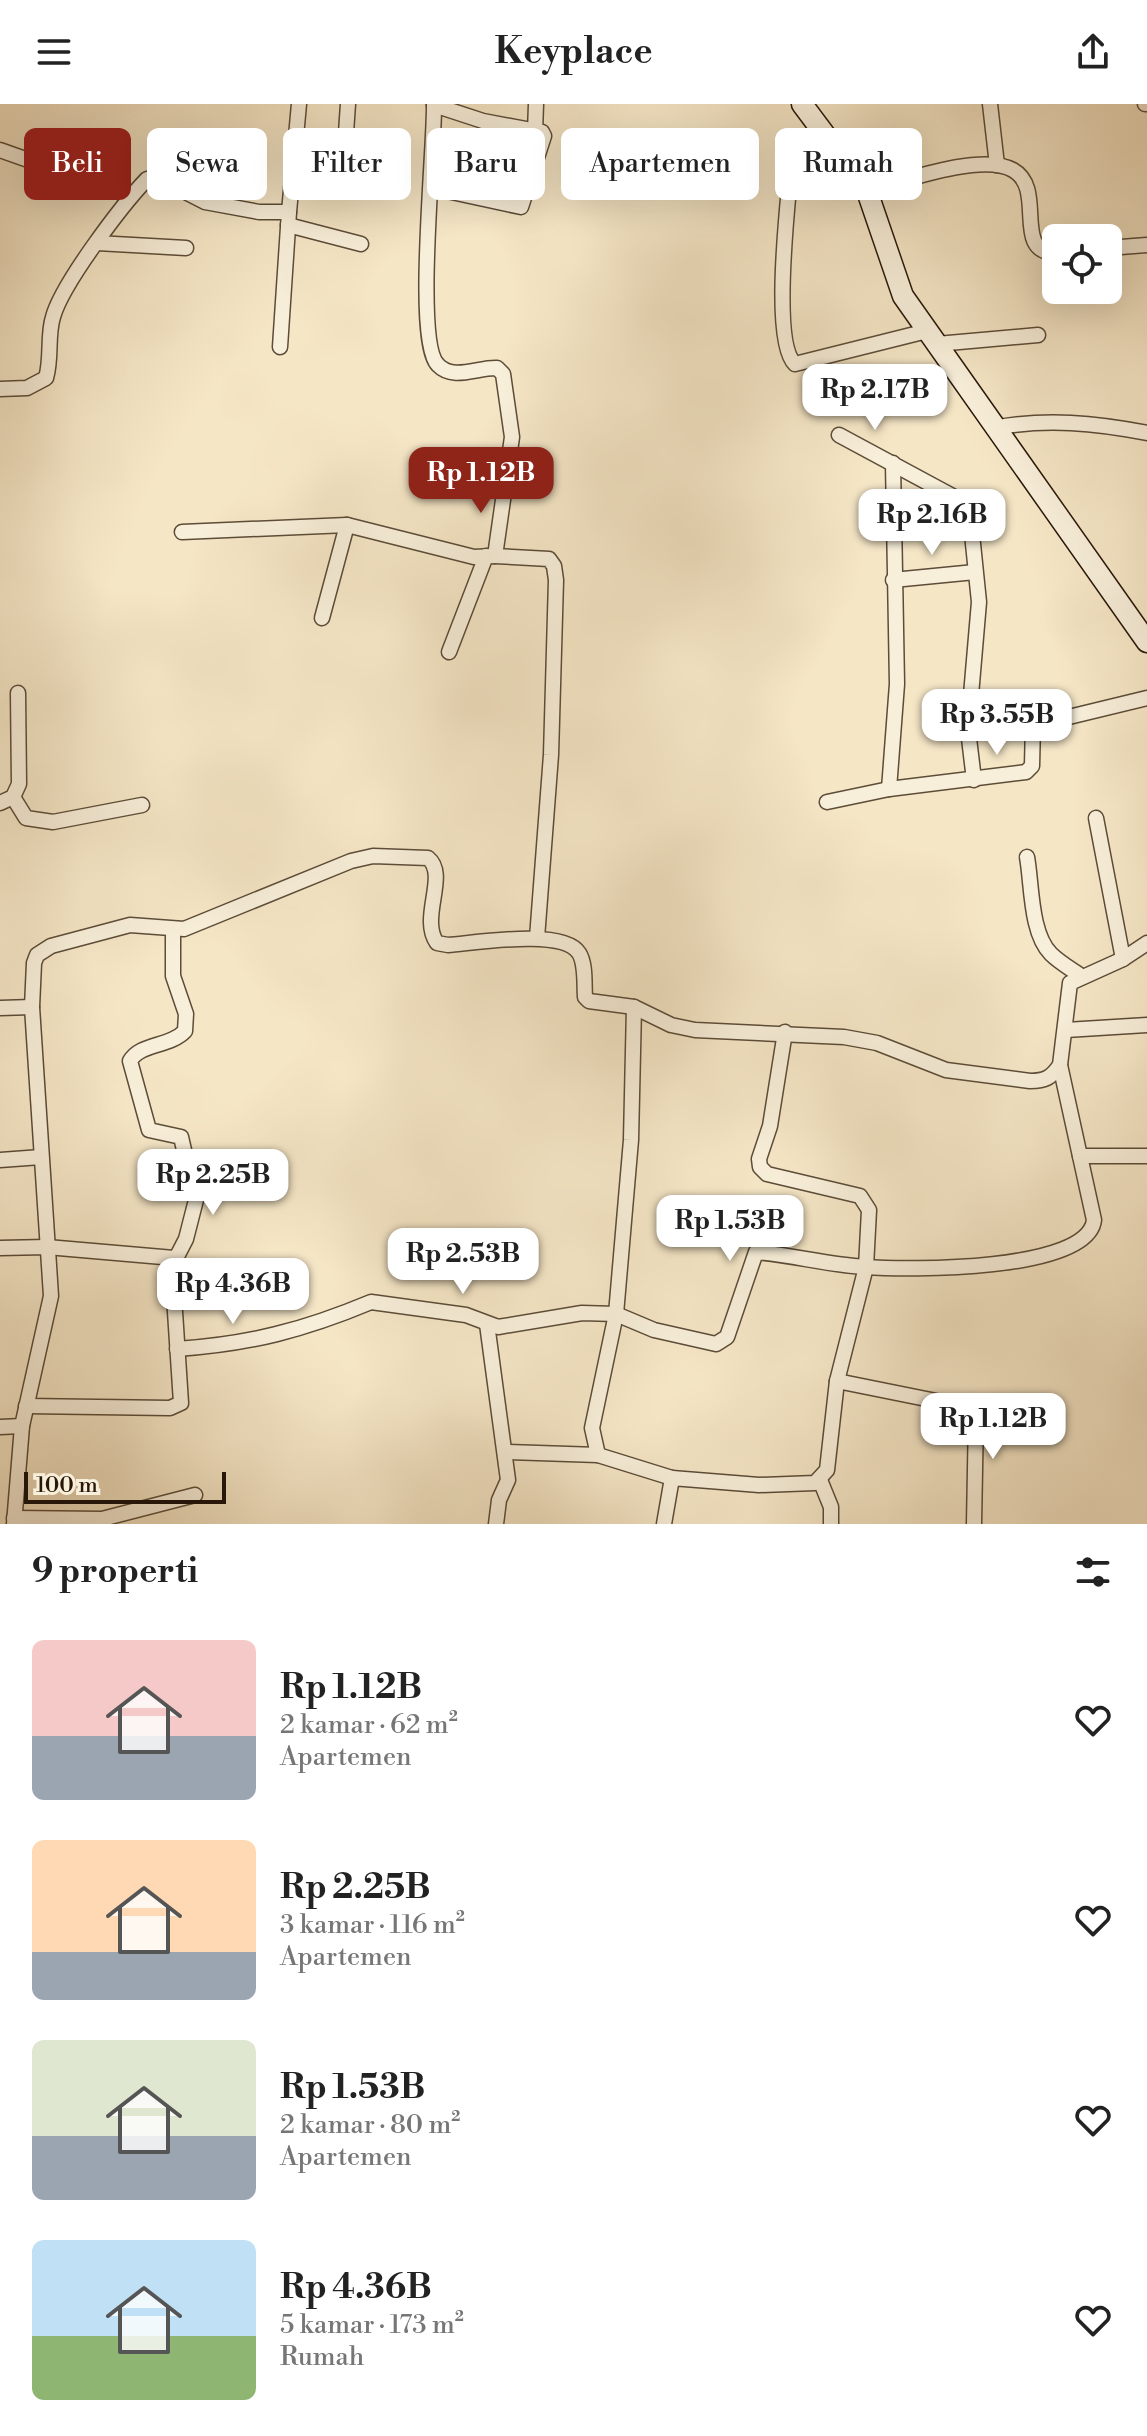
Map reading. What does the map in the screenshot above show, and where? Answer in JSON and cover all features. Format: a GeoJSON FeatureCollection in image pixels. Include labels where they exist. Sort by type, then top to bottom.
{"type":"FeatureCollection","features":[{"type":"Feature","properties":{"kind":"main road"},"geometry":{"type":"LineString","coordinates":[[802,104],[819,128]]}},
{"type":"Feature","properties":{"kind":"main road"},"geometry":{"type":"LineString","coordinates":[[870,200],[893,275],[994,428],[1027,468],[1147,642]]}},
{"type":"Feature","properties":{"kind":"street"},"geometry":{"type":"LineString","coordinates":[[280,347],[299,104]]}},
{"type":"Feature","properties":{"kind":"street"},"geometry":{"type":"LineString","coordinates":[[346,128],[348,104]]}},
{"type":"Feature","properties":{"kind":"street"},"geometry":{"type":"LineString","coordinates":[[535,128],[536,104]]}},
{"type":"Feature","properties":{"kind":"street"},"geometry":{"type":"LineString","coordinates":[[990,104],[997,165]]}},
{"type":"Feature","properties":{"kind":"street"},"geometry":{"type":"LineString","coordinates":[[434,128],[434,105],[520,128]]}},
{"type":"Feature","properties":{"kind":"street"},"geometry":{"type":"LineString","coordinates":[[0,150],[24,158]]}},
{"type":"Feature","properties":{"kind":"street"},"geometry":{"type":"LineString","coordinates":[[922,177],[948,170],[997,165],[1012,169],[1021,176],[1031,200],[1033,243],[1042,251]]}},
{"type":"Feature","properties":{"kind":"street"},"geometry":{"type":"LineString","coordinates":[[131,195],[147,179],[156,177],[205,202],[289,218],[361,244]]}},
{"type":"Feature","properties":{"kind":"street"},"geometry":{"type":"LineString","coordinates":[[0,389],[27,388],[46,378],[53,316],[127,200]]}},
{"type":"Feature","properties":{"kind":"street"},"geometry":{"type":"LineString","coordinates":[[432,200],[426,268],[432,354],[436,364],[448,372],[497,368],[503,374],[508,395],[510,461],[490,556],[449,652]]}},
{"type":"Feature","properties":{"kind":"street"},"geometry":{"type":"LineString","coordinates":[[489,200],[521,207],[523,200]]}},
{"type":"Feature","properties":{"kind":"street"},"geometry":{"type":"LineString","coordinates":[[788,200],[782,268],[785,330],[790,359],[795,364],[932,337],[1038,335]]}},
{"type":"Feature","properties":{"kind":"street"},"geometry":{"type":"LineString","coordinates":[[97,243],[186,248]]}},
{"type":"Feature","properties":{"kind":"street"},"geometry":{"type":"LineString","coordinates":[[1122,247],[1147,245]]}},
{"type":"Feature","properties":{"kind":"street"},"geometry":{"type":"LineString","coordinates":[[994,428],[1027,422],[1068,422],[1147,433]]}},
{"type":"Feature","properties":{"kind":"street"},"geometry":{"type":"LineString","coordinates":[[839,435],[969,505],[978,619],[972,653],[968,730],[974,780]]}},
{"type":"Feature","properties":{"kind":"street"},"geometry":{"type":"LineString","coordinates":[[889,789],[897,684],[893,463]]}},
{"type":"Feature","properties":{"kind":"street"},"geometry":{"type":"LineString","coordinates":[[322,618],[347,525]]}},
{"type":"Feature","properties":{"kind":"street"},"geometry":{"type":"LineString","coordinates":[[182,532],[347,525],[413,544],[490,556],[549,559],[554,566],[556,580],[551,755],[537,938]]}},
{"type":"Feature","properties":{"kind":"street"},"geometry":{"type":"LineString","coordinates":[[893,580],[975,572]]}},
{"type":"Feature","properties":{"kind":"street"},"geometry":{"type":"LineString","coordinates":[[18,693],[19,784],[7,800],[26,818],[53,822],[142,805]]}},
{"type":"Feature","properties":{"kind":"street"},"geometry":{"type":"LineString","coordinates":[[968,730],[1033,724],[1147,698]]}},
{"type":"Feature","properties":{"kind":"street"},"geometry":{"type":"LineString","coordinates":[[827,802],[889,789],[1028,771],[1032,766],[1033,724]]}},
{"type":"Feature","properties":{"kind":"street"},"geometry":{"type":"LineString","coordinates":[[1096,818],[1123,959]]}},
{"type":"Feature","properties":{"kind":"street"},"geometry":{"type":"LineString","coordinates":[[195,1495],[102,1521],[14,1521],[22,1426],[51,1296],[32,1007],[34,963],[37,955],[51,946],[130,925],[173,931],[224,915],[327,871],[373,856],[428,858],[436,870],[430,928],[437,943],[448,945],[537,938],[577,950],[589,1001],[634,1007],[671,1025],[695,1030],[785,1032],[866,1041],[946,1070],[1043,1081],[1052,1076],[1060,1065]]}},
{"type":"Feature","properties":{"kind":"street"},"geometry":{"type":"LineString","coordinates":[[1027,857],[1038,926],[1048,952],[1081,976]]}},
{"type":"Feature","properties":{"kind":"street"},"geometry":{"type":"LineString","coordinates":[[26,1406],[178,1407],[182,1397],[174,1258],[186,1239],[197,1196],[219,1181],[220,1176],[211,1167],[187,1163],[183,1141],[177,1135],[149,1130],[130,1066],[135,1053],[170,1042],[185,1031],[186,1014],[173,976],[173,931]]}},
{"type":"Feature","properties":{"kind":"street"},"geometry":{"type":"LineString","coordinates":[[177,1349],[231,1345],[293,1333],[371,1302],[466,1315],[487,1324],[509,1326],[582,1313],[616,1314],[654,1330],[716,1344],[727,1337],[756,1252],[866,1267],[1003,1263],[1058,1253],[1086,1239],[1093,1230],[1094,1220],[1060,1065],[1070,983],[1123,959],[1147,943]]}},
{"type":"Feature","properties":{"kind":"street"},"geometry":{"type":"LineString","coordinates":[[0,1008],[32,1007]]}},
{"type":"Feature","properties":{"kind":"street"},"geometry":{"type":"LineString","coordinates":[[598,1455],[592,1428],[616,1314],[631,1140],[634,1007]]}},
{"type":"Feature","properties":{"kind":"street"},"geometry":{"type":"LineString","coordinates":[[1066,1030],[1147,1025]]}},
{"type":"Feature","properties":{"kind":"street"},"geometry":{"type":"LineString","coordinates":[[785,1032],[782,1067],[770,1126],[759,1159],[760,1167],[767,1174],[860,1196],[866,1202],[870,1221],[866,1267],[837,1381],[827,1470],[820,1480]]}},
{"type":"Feature","properties":{"kind":"street"},"geometry":{"type":"LineString","coordinates":[[1080,1156],[1146,1155]]}},
{"type":"Feature","properties":{"kind":"street"},"geometry":{"type":"LineString","coordinates":[[0,1160],[41,1157]]}},
{"type":"Feature","properties":{"kind":"street"},"geometry":{"type":"LineString","coordinates":[[0,1248],[47,1247],[174,1258]]}},
{"type":"Feature","properties":{"kind":"street"},"geometry":{"type":"LineString","coordinates":[[487,1324],[508,1480],[499,1500],[496,1524]]}},
{"type":"Feature","properties":{"kind":"street"},"geometry":{"type":"LineString","coordinates":[[837,1381],[966,1407],[976,1415],[974,1524]]}},
{"type":"Feature","properties":{"kind":"street"},"geometry":{"type":"LineString","coordinates":[[0,1427],[22,1426]]}},
{"type":"Feature","properties":{"kind":"street"},"geometry":{"type":"LineString","coordinates":[[505,1452],[598,1455],[672,1478],[759,1485],[820,1480]]}},
{"type":"Feature","properties":{"kind":"street"},"geometry":{"type":"LineString","coordinates":[[664,1524],[672,1478]]}},
{"type":"Feature","properties":{"kind":"street"},"geometry":{"type":"LineString","coordinates":[[820,1480],[831,1507],[831,1524]]}}]}
